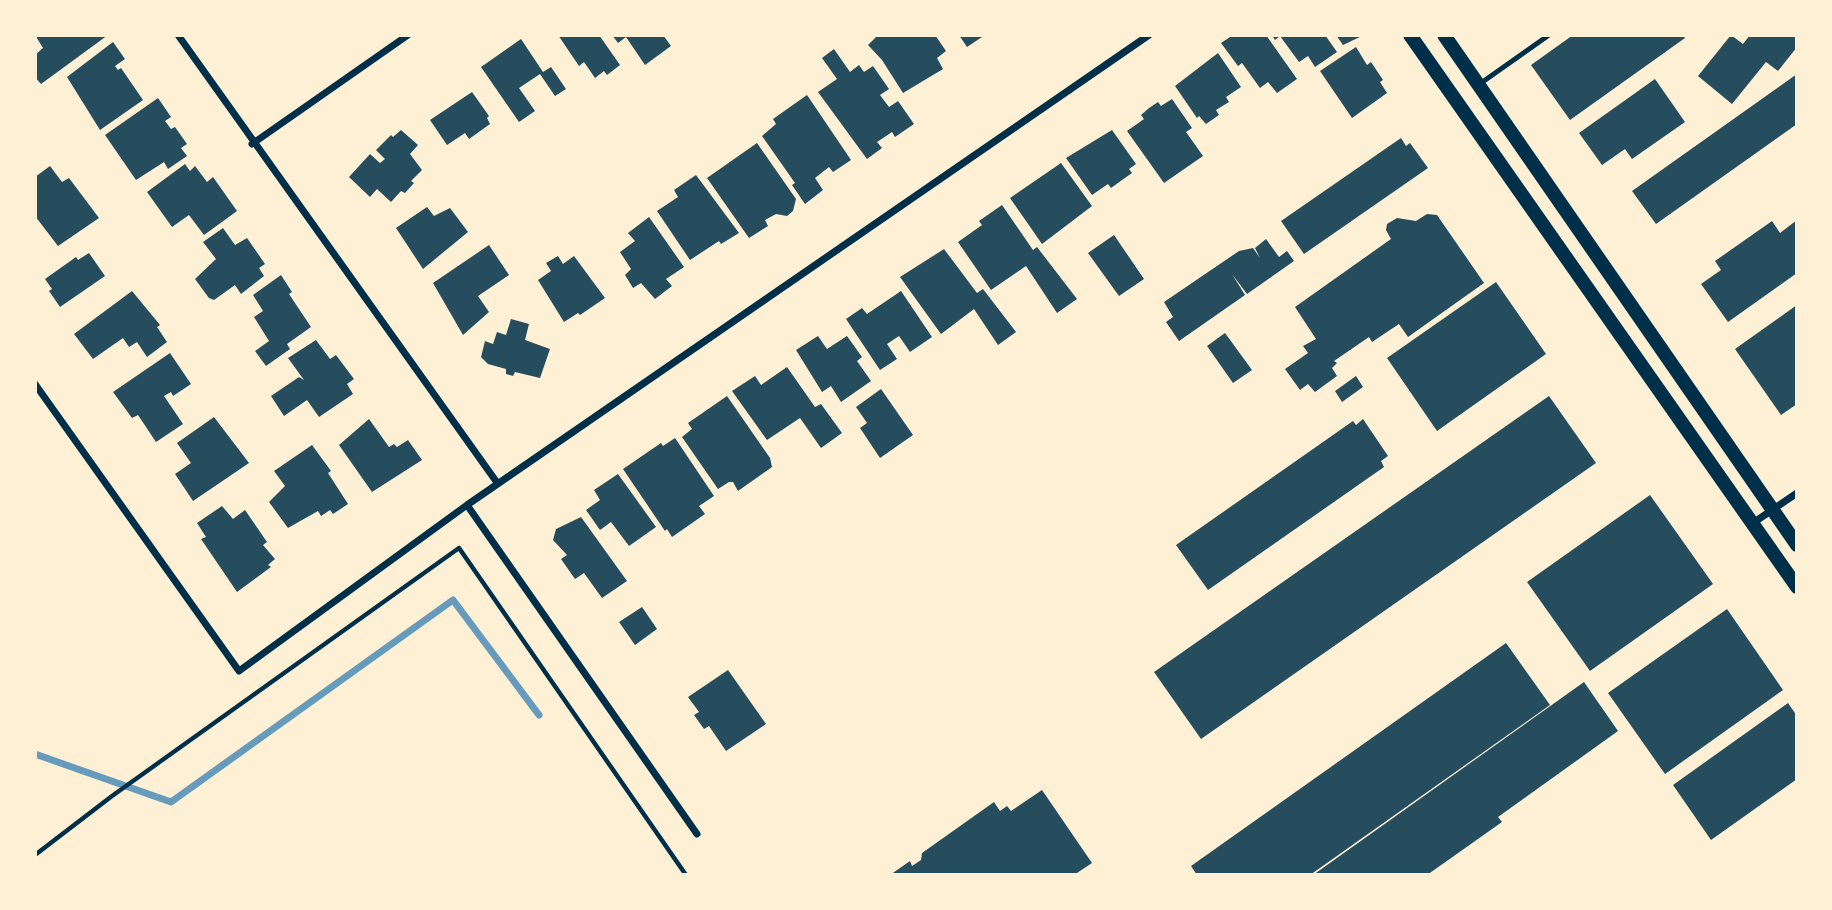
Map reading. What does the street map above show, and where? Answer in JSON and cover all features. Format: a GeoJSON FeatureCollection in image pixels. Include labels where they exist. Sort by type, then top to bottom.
{"type":"FeatureCollection","features":[{"type":"Feature","properties":{"kind":"main road"},"geometry":{"type":"LineString","coordinates":[[1410,35],[1797,587]]}},
{"type":"Feature","properties":{"kind":"main road"},"geometry":{"type":"LineString","coordinates":[[1444,35],[1797,545]]}},
{"type":"Feature","properties":{"kind":"street"},"geometry":{"type":"LineString","coordinates":[[178,35],[252,144],[498,484]]}},
{"type":"Feature","properties":{"kind":"street"},"geometry":{"type":"LineString","coordinates":[[252,144],[408,35]]}},
{"type":"Feature","properties":{"kind":"street"},"geometry":{"type":"LineString","coordinates":[[35,384],[239,671],[467,505],[1149,35]]}},
{"type":"Feature","properties":{"kind":"street"},"geometry":{"type":"LineString","coordinates":[[1753,523],[1797,493]]}},
{"type":"Feature","properties":{"kind":"street"},"geometry":{"type":"LineString","coordinates":[[467,505],[697,834]]}},
{"type":"Feature","properties":{"kind":"lane"},"geometry":{"type":"LineString","coordinates":[[1478,85],[1549,35]]}},
{"type":"Feature","properties":{"kind":"path"},"geometry":{"type":"LineString","coordinates":[[35,855],[112,796],[459,548],[686,875]]}},
{"type":"Feature","properties":{"kind":"building"},"geometry":{"type":"Polygon","coordinates":[[[35,35],[108,35],[41,84],[35,77],[35,55],[43,48],[35,35]]]}},
{"type":"Feature","properties":{"kind":"building"},"geometry":{"type":"Polygon","coordinates":[[[558,35],[599,35],[620,65],[607,75],[604,71],[595,78],[584,62],[579,66],[558,35]]]}},
{"type":"Feature","properties":{"kind":"building"},"geometry":{"type":"Polygon","coordinates":[[[612,35],[663,35],[671,46],[645,65],[626,37],[618,43],[612,35]]]}},
{"type":"Feature","properties":{"kind":"building"},"geometry":{"type":"Polygon","coordinates":[[[878,35],[935,35],[946,51],[937,58],[943,69],[903,93],[882,60],[868,45],[878,35]]]}},
{"type":"Feature","properties":{"kind":"building"},"geometry":{"type":"Polygon","coordinates":[[[959,35],[985,35],[967,47],[959,35]]]}},
{"type":"Feature","properties":{"kind":"building"},"geometry":{"type":"Polygon","coordinates":[[[1233,35],[1266,35],[1297,79],[1277,93],[1268,82],[1260,88],[1242,63],[1238,66],[1221,43],[1233,35]]]}},
{"type":"Feature","properties":{"kind":"building"},"geometry":{"type":"Polygon","coordinates":[[[1272,35],[1325,35],[1337,52],[1315,67],[1308,56],[1299,62],[1280,36],[1275,40],[1272,35]]]}},
{"type":"Feature","properties":{"kind":"building"},"geometry":{"type":"Polygon","coordinates":[[[1336,35],[1364,35],[1343,45],[1336,35]]]}},
{"type":"Feature","properties":{"kind":"building"},"geometry":{"type":"Polygon","coordinates":[[[1573,35],[1683,35],[1685,38],[1570,120],[1531,65],[1573,35]]]}},
{"type":"Feature","properties":{"kind":"building"},"geometry":{"type":"Polygon","coordinates":[[[1731,35],[1743,44],[1750,35],[1797,35],[1797,47],[1778,71],[1766,62],[1732,104],[1698,76],[1731,35]]]}},
{"type":"Feature","properties":{"kind":"building"},"geometry":{"type":"Polygon","coordinates":[[[521,39],[543,72],[551,67],[566,89],[555,96],[540,74],[519,88],[535,111],[519,122],[481,67],[521,39]]]}},
{"type":"Feature","properties":{"kind":"building"},"geometry":{"type":"Polygon","coordinates":[[[113,42],[125,59],[115,66],[118,70],[121,68],[143,100],[100,130],[67,77],[113,42]]]}},
{"type":"Feature","properties":{"kind":"building"},"geometry":{"type":"Polygon","coordinates":[[[1356,47],[1367,65],[1371,62],[1383,80],[1380,82],[1387,93],[1352,118],[1320,71],[1356,47]]]}},
{"type":"Feature","properties":{"kind":"building"},"geometry":{"type":"Polygon","coordinates":[[[834,49],[850,72],[859,65],[864,72],[873,66],[889,89],[880,95],[889,107],[898,101],[914,124],[895,137],[892,132],[877,142],[882,148],[867,159],[818,92],[837,79],[822,58],[834,49]]]}},
{"type":"Feature","properties":{"kind":"building"},"geometry":{"type":"Polygon","coordinates":[[[1218,53],[1241,87],[1226,97],[1229,102],[1216,110],[1219,115],[1206,124],[1199,116],[1197,118],[1175,86],[1218,53]]]}},
{"type":"Feature","properties":{"kind":"building"},"geometry":{"type":"Polygon","coordinates":[[[1797,74],[1797,124],[1656,224],[1632,191],[1797,74]]]}},
{"type":"Feature","properties":{"kind":"building"},"geometry":{"type":"Polygon","coordinates":[[[1655,79],[1685,122],[1632,159],[1625,149],[1602,165],[1579,133],[1655,79]]]}},
{"type":"Feature","properties":{"kind":"building"},"geometry":{"type":"Polygon","coordinates":[[[472,92],[489,116],[487,118],[490,124],[469,139],[465,133],[447,145],[430,120],[472,92]]]}},
{"type":"Feature","properties":{"kind":"building"},"geometry":{"type":"Polygon","coordinates":[[[807,95],[851,160],[833,172],[829,167],[815,178],[823,190],[805,204],[792,185],[795,183],[762,136],[776,124],[773,119],[807,95]]]}},
{"type":"Feature","properties":{"kind":"building"},"geometry":{"type":"Polygon","coordinates":[[[158,98],[171,117],[165,121],[171,129],[175,127],[187,144],[181,148],[187,156],[168,169],[164,162],[136,180],[105,135],[158,98]]]}},
{"type":"Feature","properties":{"kind":"building"},"geometry":{"type":"Polygon","coordinates":[[[1172,99],[1192,128],[1186,132],[1203,156],[1164,183],[1127,131],[1144,119],[1141,115],[1149,108],[1158,102],[1161,106],[1172,99]]]}},
{"type":"Feature","properties":{"kind":"building"},"geometry":{"type":"Polygon","coordinates":[[[401,130],[418,145],[410,154],[422,170],[411,181],[414,183],[405,193],[401,191],[391,202],[377,189],[370,197],[349,177],[370,154],[380,163],[385,159],[376,150],[391,135],[393,137],[401,130]]]}},
{"type":"Feature","properties":{"kind":"building"},"geometry":{"type":"Polygon","coordinates":[[[1112,130],[1136,164],[1129,169],[1132,173],[1111,188],[1108,184],[1092,195],[1066,158],[1112,130]]]}},
{"type":"Feature","properties":{"kind":"building"},"geometry":{"type":"Polygon","coordinates":[[[1401,138],[1406,146],[1410,143],[1428,168],[1304,254],[1281,221],[1401,138]]]}},
{"type":"Feature","properties":{"kind":"building"},"geometry":{"type":"Polygon","coordinates":[[[757,143],[796,199],[793,211],[787,216],[776,214],[765,220],[768,226],[749,238],[707,178],[757,143]]]}},
{"type":"Feature","properties":{"kind":"building"},"geometry":{"type":"Polygon","coordinates":[[[1061,163],[1092,206],[1042,244],[1010,198],[1061,163]]]}},
{"type":"Feature","properties":{"kind":"building"},"geometry":{"type":"Polygon","coordinates":[[[185,164],[190,171],[195,166],[207,182],[213,177],[237,211],[204,235],[189,215],[172,227],[147,192],[185,164]]]}},
{"type":"Feature","properties":{"kind":"building"},"geometry":{"type":"Polygon","coordinates":[[[50,166],[62,182],[69,178],[99,218],[58,246],[35,216],[35,177],[50,166]]]}},
{"type":"Feature","properties":{"kind":"building"},"geometry":{"type":"Polygon","coordinates":[[[696,175],[739,233],[721,244],[719,241],[690,260],[657,211],[678,197],[674,190],[696,175]]]}},
{"type":"Feature","properties":{"kind":"building"},"geometry":{"type":"Polygon","coordinates":[[[1002,205],[1033,250],[1037,247],[1077,299],[1057,313],[1026,266],[991,290],[958,242],[982,225],[979,221],[1002,205]]]}},
{"type":"Feature","properties":{"kind":"building"},"geometry":{"type":"Polygon","coordinates":[[[427,207],[434,216],[450,208],[468,232],[423,269],[396,228],[427,207]]]}},
{"type":"Feature","properties":{"kind":"building"},"geometry":{"type":"Polygon","coordinates":[[[1427,214],[1437,215],[1484,283],[1408,337],[1399,324],[1372,342],[1369,337],[1334,361],[1337,363],[1332,368],[1337,376],[1315,392],[1308,384],[1300,390],[1285,369],[1308,353],[1303,346],[1316,339],[1295,307],[1391,239],[1386,230],[1387,224],[1397,218],[1416,221],[1427,214]]]}},
{"type":"Feature","properties":{"kind":"building"},"geometry":{"type":"Polygon","coordinates":[[[649,217],[684,267],[666,279],[672,286],[655,299],[641,283],[633,288],[625,275],[631,269],[620,252],[635,241],[628,233],[649,217]]]}},
{"type":"Feature","properties":{"kind":"building"},"geometry":{"type":"Polygon","coordinates":[[[1797,220],[1797,273],[1728,322],[1701,284],[1721,270],[1715,261],[1772,221],[1780,233],[1797,220]]]}},
{"type":"Feature","properties":{"kind":"building"},"geometry":{"type":"Polygon","coordinates":[[[223,228],[235,245],[247,238],[265,264],[259,268],[264,276],[241,294],[235,285],[214,300],[209,298],[195,279],[216,259],[203,242],[223,228]]]}},
{"type":"Feature","properties":{"kind":"building"},"geometry":{"type":"Polygon","coordinates":[[[1114,235],[1144,279],[1119,296],[1088,253],[1114,235]]]}},
{"type":"Feature","properties":{"kind":"building"},"geometry":{"type":"Polygon","coordinates":[[[1266,239],[1279,257],[1287,251],[1294,261],[1247,294],[1232,274],[1245,295],[1179,341],[1166,322],[1173,317],[1164,302],[1239,251],[1253,248],[1260,258],[1255,248],[1266,239]]]}},
{"type":"Feature","properties":{"kind":"building"},"geometry":{"type":"Polygon","coordinates":[[[489,245],[509,275],[478,296],[489,312],[463,335],[433,283],[489,245]]]}},
{"type":"Feature","properties":{"kind":"building"},"geometry":{"type":"Polygon","coordinates":[[[944,249],[977,293],[983,289],[1016,332],[998,345],[974,309],[941,334],[900,277],[944,249]]]}},
{"type":"Feature","properties":{"kind":"building"},"geometry":{"type":"Polygon","coordinates":[[[89,253],[105,276],[60,307],[49,291],[52,289],[45,279],[76,257],[78,260],[89,253]]]}},
{"type":"Feature","properties":{"kind":"building"},"geometry":{"type":"Polygon","coordinates":[[[558,256],[563,264],[574,256],[605,298],[564,322],[538,280],[551,271],[546,263],[558,256]]]}},
{"type":"Feature","properties":{"kind":"building"},"geometry":{"type":"Polygon","coordinates":[[[281,275],[292,292],[289,294],[311,327],[287,344],[290,349],[266,366],[255,351],[269,341],[254,317],[263,311],[253,295],[281,275]]]}},
{"type":"Feature","properties":{"kind":"building"},"geometry":{"type":"Polygon","coordinates":[[[1496,282],[1546,354],[1437,431],[1387,358],[1496,282]]]}},
{"type":"Feature","properties":{"kind":"building"},"geometry":{"type":"Polygon","coordinates":[[[132,291],[160,325],[157,327],[167,342],[147,357],[137,342],[129,347],[123,338],[93,359],[74,334],[132,291]]]}},
{"type":"Feature","properties":{"kind":"building"},"geometry":{"type":"Polygon","coordinates":[[[901,291],[932,337],[910,352],[899,336],[887,344],[897,359],[880,370],[846,319],[862,308],[867,314],[901,291]]]}},
{"type":"Feature","properties":{"kind":"building"},"geometry":{"type":"Polygon","coordinates":[[[1797,305],[1797,404],[1781,415],[1735,349],[1797,305]]]}},
{"type":"Feature","properties":{"kind":"building"},"geometry":{"type":"Polygon","coordinates":[[[511,319],[529,324],[525,340],[550,349],[540,378],[515,372],[513,376],[506,374],[506,369],[488,364],[481,357],[485,341],[493,344],[497,332],[506,335],[511,319]]]}},
{"type":"Feature","properties":{"kind":"building"},"geometry":{"type":"Polygon","coordinates":[[[1225,333],[1252,370],[1233,383],[1207,346],[1225,333]]]}},
{"type":"Feature","properties":{"kind":"building"},"geometry":{"type":"Polygon","coordinates":[[[818,336],[827,349],[847,336],[862,357],[857,361],[871,381],[841,402],[831,386],[822,392],[796,350],[818,336]]]}},
{"type":"Feature","properties":{"kind":"building"},"geometry":{"type":"Polygon","coordinates":[[[316,340],[330,359],[336,355],[354,379],[347,384],[353,394],[319,417],[307,400],[284,416],[271,396],[299,377],[304,380],[288,358],[316,340]]]}},
{"type":"Feature","properties":{"kind":"building"},"geometry":{"type":"Polygon","coordinates":[[[170,353],[191,384],[173,396],[171,392],[164,396],[183,424],[156,442],[138,415],[132,418],[113,392],[170,353]]]}},
{"type":"Feature","properties":{"kind":"building"},"geometry":{"type":"Polygon","coordinates":[[[787,367],[815,407],[821,404],[842,433],[821,448],[800,418],[767,440],[732,391],[755,376],[761,385],[787,367]]]}},
{"type":"Feature","properties":{"kind":"building"},"geometry":{"type":"Polygon","coordinates":[[[1356,376],[1363,387],[1342,402],[1335,391],[1356,376]]]}},
{"type":"Feature","properties":{"kind":"building"},"geometry":{"type":"Polygon","coordinates":[[[881,389],[913,435],[880,458],[860,428],[867,423],[856,407],[881,389]]]}},
{"type":"Feature","properties":{"kind":"building"},"geometry":{"type":"Polygon","coordinates":[[[727,396],[770,458],[772,467],[738,491],[733,482],[718,489],[682,437],[692,429],[688,423],[727,396]]]}},
{"type":"Feature","properties":{"kind":"building"},"geometry":{"type":"Polygon","coordinates":[[[1549,396],[1596,463],[1201,739],[1154,672],[1549,396]]]}},
{"type":"Feature","properties":{"kind":"building"},"geometry":{"type":"Polygon","coordinates":[[[214,417],[249,463],[193,501],[175,474],[191,463],[177,443],[214,417]]]}},
{"type":"Feature","properties":{"kind":"building"},"geometry":{"type":"Polygon","coordinates":[[[369,419],[389,447],[394,444],[397,447],[408,440],[422,460],[372,492],[339,445],[369,419]]]}},
{"type":"Feature","properties":{"kind":"building"},"geometry":{"type":"Polygon","coordinates":[[[1363,419],[1388,456],[1381,461],[1384,467],[1208,590],[1176,545],[1353,421],[1356,425],[1363,419]]]}},
{"type":"Feature","properties":{"kind":"building"},"geometry":{"type":"Polygon","coordinates":[[[675,438],[714,496],[699,506],[705,514],[672,537],[667,529],[665,531],[623,469],[661,443],[663,446],[675,438]]]}},
{"type":"Feature","properties":{"kind":"building"},"geometry":{"type":"Polygon","coordinates":[[[312,445],[331,471],[328,473],[348,504],[333,514],[330,510],[321,516],[318,511],[288,528],[269,502],[285,486],[274,471],[312,445]]]}},
{"type":"Feature","properties":{"kind":"building"},"geometry":{"type":"Polygon","coordinates":[[[618,474],[656,527],[629,546],[611,522],[600,530],[586,510],[600,500],[594,490],[618,474]]]}},
{"type":"Feature","properties":{"kind":"building"},"geometry":{"type":"Polygon","coordinates":[[[1650,495],[1713,584],[1590,671],[1527,582],[1650,495]]]}},
{"type":"Feature","properties":{"kind":"building"},"geometry":{"type":"Polygon","coordinates":[[[222,506],[233,519],[245,510],[267,542],[263,545],[275,559],[268,565],[271,567],[237,592],[201,539],[206,537],[197,523],[222,506]]]}},
{"type":"Feature","properties":{"kind":"building"},"geometry":{"type":"Polygon","coordinates":[[[581,517],[627,581],[602,598],[584,573],[575,579],[561,559],[567,555],[553,540],[556,529],[581,517]]]}},
{"type":"Feature","properties":{"kind":"building"},"geometry":{"type":"Polygon","coordinates":[[[642,607],[657,629],[635,645],[619,622],[642,607]]]}},
{"type":"Feature","properties":{"kind":"building"},"geometry":{"type":"Polygon","coordinates":[[[1727,609],[1783,690],[1665,774],[1608,693],[1727,609]]]}},
{"type":"Feature","properties":{"kind":"building"},"geometry":{"type":"Polygon","coordinates":[[[1506,643],[1550,705],[1310,875],[1197,875],[1191,866],[1506,643]]]}},
{"type":"Feature","properties":{"kind":"building"},"geometry":{"type":"Polygon","coordinates":[[[728,670],[766,724],[726,751],[709,726],[704,729],[694,715],[699,712],[688,697],[728,670]]]}},
{"type":"Feature","properties":{"kind":"building"},"geometry":{"type":"Polygon","coordinates":[[[1584,682],[1618,731],[1498,817],[1502,822],[1427,875],[1313,875],[1584,682]]]}},
{"type":"Feature","properties":{"kind":"building"},"geometry":{"type":"Polygon","coordinates":[[[1788,703],[1797,716],[1797,779],[1711,840],[1673,785],[1788,703]]]}},
{"type":"Feature","properties":{"kind":"building"},"geometry":{"type":"Polygon","coordinates":[[[1042,790],[1092,863],[1074,875],[890,875],[910,861],[912,866],[921,860],[922,853],[994,802],[1000,811],[1007,806],[1011,811],[1042,790]]]}},
{"type":"Feature","properties":{"kind":"waterway"},"geometry":{"type":"LineString","coordinates":[[35,754],[171,802],[453,600],[539,715]]}}]}
